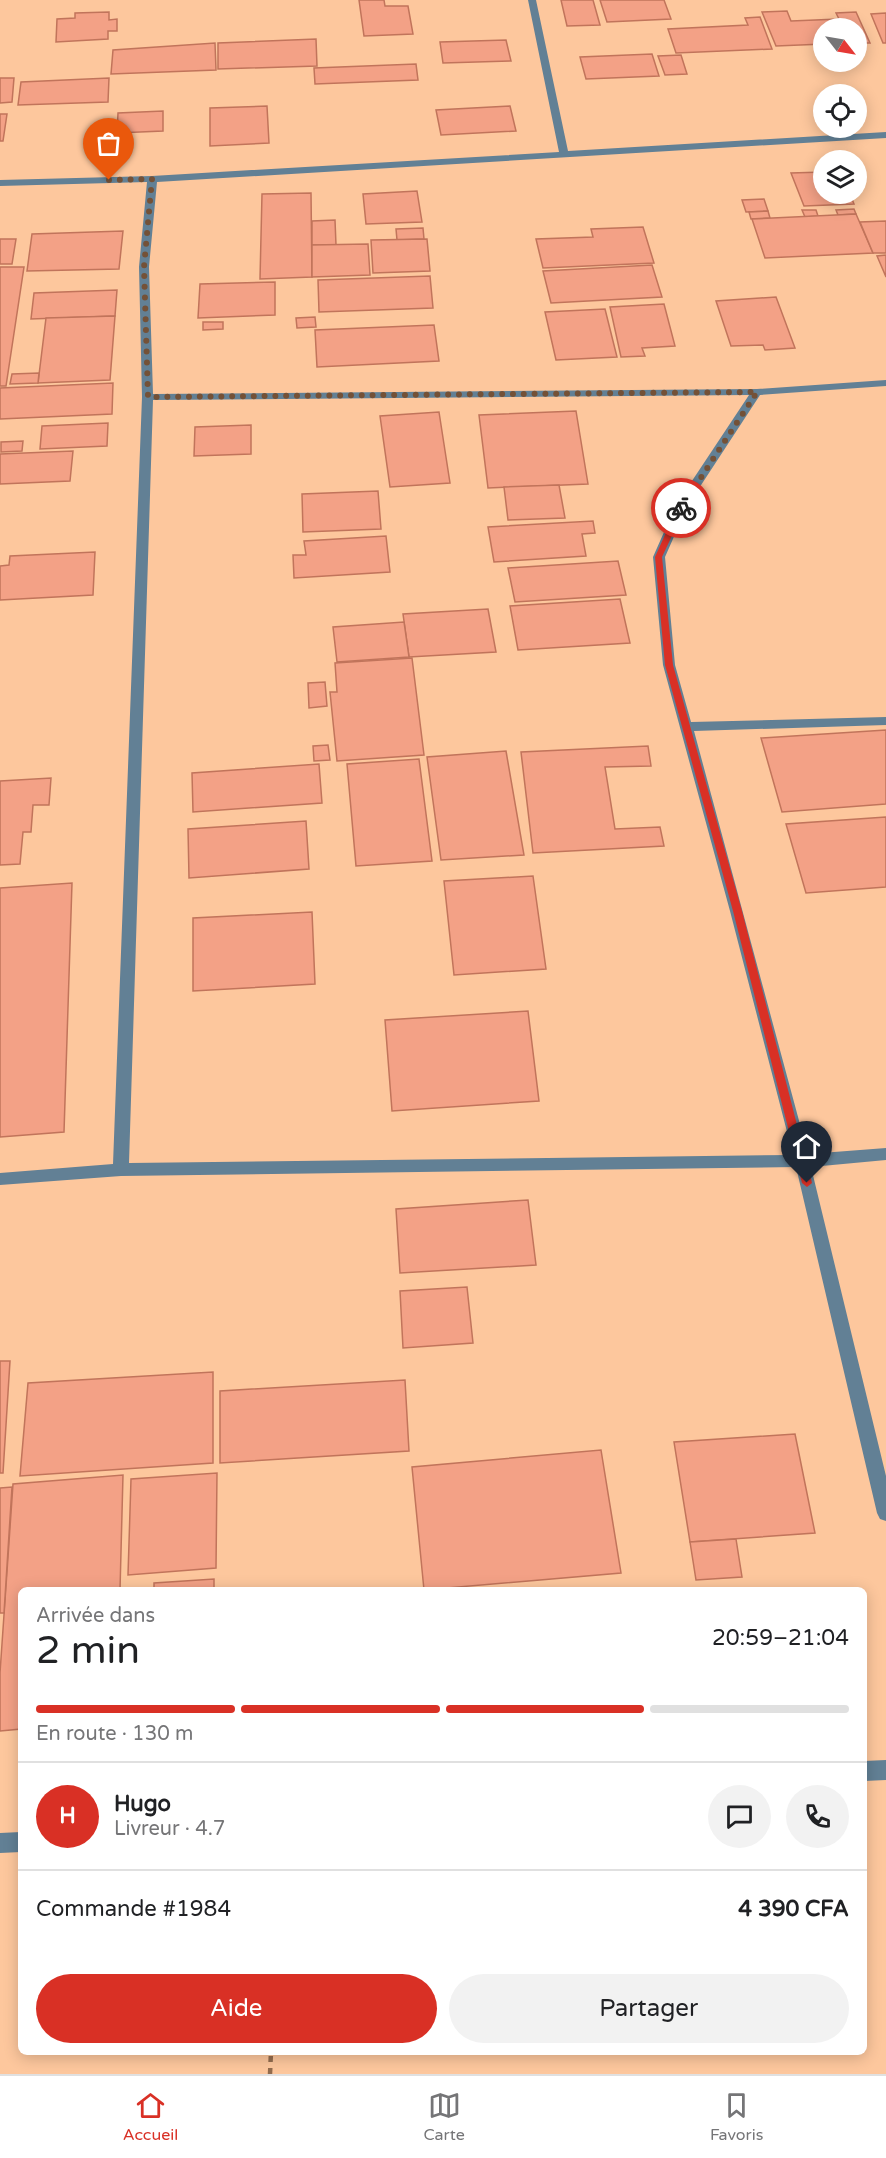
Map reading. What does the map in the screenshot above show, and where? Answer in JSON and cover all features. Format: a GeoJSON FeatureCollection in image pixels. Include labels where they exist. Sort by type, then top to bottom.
{"type":"FeatureCollection","features":[{"type":"Feature","properties":{"kind":"street"},"geometry":{"type":"LineString","coordinates":[[532,0],[564,154]]}},
{"type":"Feature","properties":{"kind":"street"},"geometry":{"type":"LineString","coordinates":[[0,183],[152,179],[886,135]]}},
{"type":"Feature","properties":{"kind":"street"},"geometry":{"type":"LineString","coordinates":[[121,1170],[148,397],[144,267],[152,179]]}},
{"type":"Feature","properties":{"kind":"street"},"geometry":{"type":"LineString","coordinates":[[148,397],[757,392],[886,383]]}},
{"type":"Feature","properties":{"kind":"street"},"geometry":{"type":"LineString","coordinates":[[757,392],[682,505],[658,557],[669,665],[737,911],[802,1161],[886,1513]]}},
{"type":"Feature","properties":{"kind":"street"},"geometry":{"type":"LineString","coordinates":[[686,727],[886,721]]}},
{"type":"Feature","properties":{"kind":"street"},"geometry":{"type":"LineString","coordinates":[[0,1179],[121,1170],[802,1161],[886,1154]]}},
{"type":"Feature","properties":{"kind":"street"},"geometry":{"type":"LineString","coordinates":[[867,1771],[886,1770]]}},
{"type":"Feature","properties":{"kind":"street"},"geometry":{"type":"LineString","coordinates":[[0,1843],[18,1842]]}},
{"type":"Feature","properties":{"kind":"path"},"geometry":{"type":"LineString","coordinates":[[270,2074],[271,2055]]}},
{"type":"Feature","properties":{"kind":"building"},"geometry":{"type":"Polygon","coordinates":[[[359,0],[384,0],[385,6],[408,6],[413,34],[364,36],[359,0]]]}},
{"type":"Feature","properties":{"kind":"building"},"geometry":{"type":"Polygon","coordinates":[[[561,0],[593,0],[600,25],[567,26],[561,0]]]}},
{"type":"Feature","properties":{"kind":"building"},"geometry":{"type":"Polygon","coordinates":[[[600,0],[664,0],[671,19],[607,22],[600,0]]]}},
{"type":"Feature","properties":{"kind":"building"},"geometry":{"type":"Polygon","coordinates":[[[787,11],[791,21],[813,20],[813,44],[776,46],[762,12],[787,11]]]}},
{"type":"Feature","properties":{"kind":"building"},"geometry":{"type":"Polygon","coordinates":[[[109,12],[109,20],[117,19],[117,31],[108,31],[108,39],[56,42],[57,19],[75,18],[75,13],[109,12]]]}},
{"type":"Feature","properties":{"kind":"building"},"geometry":{"type":"Polygon","coordinates":[[[856,12],[859,18],[838,18],[836,13],[856,12]]]}},
{"type":"Feature","properties":{"kind":"building"},"geometry":{"type":"Polygon","coordinates":[[[886,13],[886,43],[883,43],[871,14],[886,13]]]}},
{"type":"Feature","properties":{"kind":"building"},"geometry":{"type":"Polygon","coordinates":[[[760,17],[772,49],[676,53],[668,29],[748,25],[745,18],[760,17]]]}},
{"type":"Feature","properties":{"kind":"building"},"geometry":{"type":"Polygon","coordinates":[[[316,39],[317,66],[218,69],[218,43],[316,39]]]}},
{"type":"Feature","properties":{"kind":"building"},"geometry":{"type":"Polygon","coordinates":[[[506,40],[511,61],[443,63],[440,42],[506,40]]]}},
{"type":"Feature","properties":{"kind":"building"},"geometry":{"type":"Polygon","coordinates":[[[215,43],[216,70],[111,74],[113,50],[215,43]]]}},
{"type":"Feature","properties":{"kind":"building"},"geometry":{"type":"Polygon","coordinates":[[[652,54],[659,76],[586,79],[580,57],[652,54]]]}},
{"type":"Feature","properties":{"kind":"building"},"geometry":{"type":"Polygon","coordinates":[[[681,55],[687,74],[665,75],[658,56],[681,55]]]}},
{"type":"Feature","properties":{"kind":"building"},"geometry":{"type":"Polygon","coordinates":[[[416,64],[418,80],[315,84],[314,68],[416,64]]]}},
{"type":"Feature","properties":{"kind":"building"},"geometry":{"type":"Polygon","coordinates":[[[0,78],[14,78],[12,102],[0,103],[0,78]]]}},
{"type":"Feature","properties":{"kind":"building"},"geometry":{"type":"Polygon","coordinates":[[[109,78],[108,102],[18,105],[21,82],[109,78]]]}},
{"type":"Feature","properties":{"kind":"building"},"geometry":{"type":"Polygon","coordinates":[[[267,106],[269,143],[210,146],[210,108],[267,106]]]}},
{"type":"Feature","properties":{"kind":"building"},"geometry":{"type":"Polygon","coordinates":[[[510,106],[516,131],[441,135],[436,110],[510,106]]]}},
{"type":"Feature","properties":{"kind":"building"},"geometry":{"type":"Polygon","coordinates":[[[163,111],[163,131],[117,133],[118,113],[163,111]]]}},
{"type":"Feature","properties":{"kind":"building"},"geometry":{"type":"Polygon","coordinates":[[[0,114],[7,114],[3,141],[0,141],[0,114]]]}},
{"type":"Feature","properties":{"kind":"building"},"geometry":{"type":"Polygon","coordinates":[[[813,172],[813,204],[854,204],[804,206],[791,173],[813,172]]]}},
{"type":"Feature","properties":{"kind":"building"},"geometry":{"type":"Polygon","coordinates":[[[417,191],[422,222],[366,224],[363,194],[417,191]]]}},
{"type":"Feature","properties":{"kind":"building"},"geometry":{"type":"Polygon","coordinates":[[[311,193],[312,277],[260,279],[262,194],[311,193]]]}},
{"type":"Feature","properties":{"kind":"building"},"geometry":{"type":"Polygon","coordinates":[[[764,199],[768,211],[746,212],[742,200],[764,199]]]}},
{"type":"Feature","properties":{"kind":"building"},"geometry":{"type":"Polygon","coordinates":[[[854,209],[856,214],[838,215],[836,210],[854,209]]]}},
{"type":"Feature","properties":{"kind":"building"},"geometry":{"type":"Polygon","coordinates":[[[802,210],[816,210],[818,216],[805,217],[802,210]]]}},
{"type":"Feature","properties":{"kind":"building"},"geometry":{"type":"Polygon","coordinates":[[[768,211],[770,218],[751,219],[749,212],[768,211]]]}},
{"type":"Feature","properties":{"kind":"building"},"geometry":{"type":"Polygon","coordinates":[[[856,214],[873,253],[765,258],[752,219],[856,214]]]}},
{"type":"Feature","properties":{"kind":"building"},"geometry":{"type":"Polygon","coordinates":[[[335,220],[336,245],[312,245],[312,221],[335,220]]]}},
{"type":"Feature","properties":{"kind":"building"},"geometry":{"type":"Polygon","coordinates":[[[886,221],[886,253],[873,253],[860,222],[886,221]]]}},
{"type":"Feature","properties":{"kind":"building"},"geometry":{"type":"Polygon","coordinates":[[[643,227],[654,263],[543,268],[536,239],[593,237],[591,229],[643,227]]]}},
{"type":"Feature","properties":{"kind":"building"},"geometry":{"type":"Polygon","coordinates":[[[423,228],[424,239],[397,240],[396,229],[423,228]]]}},
{"type":"Feature","properties":{"kind":"building"},"geometry":{"type":"Polygon","coordinates":[[[123,231],[119,269],[27,271],[32,234],[123,231]]]}},
{"type":"Feature","properties":{"kind":"building"},"geometry":{"type":"Polygon","coordinates":[[[0,239],[16,239],[12,264],[0,264],[0,239]]]}},
{"type":"Feature","properties":{"kind":"building"},"geometry":{"type":"Polygon","coordinates":[[[427,239],[430,271],[373,273],[371,240],[427,239]]]}},
{"type":"Feature","properties":{"kind":"building"},"geometry":{"type":"Polygon","coordinates":[[[368,244],[370,275],[312,277],[312,245],[368,244]]]}},
{"type":"Feature","properties":{"kind":"building"},"geometry":{"type":"Polygon","coordinates":[[[886,255],[886,277],[877,256],[886,255]]]}},
{"type":"Feature","properties":{"kind":"building"},"geometry":{"type":"Polygon","coordinates":[[[652,265],[662,297],[551,303],[543,271],[652,265]]]}},
{"type":"Feature","properties":{"kind":"building"},"geometry":{"type":"Polygon","coordinates":[[[0,267],[24,267],[6,386],[0,386],[0,267]]]}},
{"type":"Feature","properties":{"kind":"building"},"geometry":{"type":"Polygon","coordinates":[[[430,276],[433,308],[319,312],[318,280],[430,276]]]}},
{"type":"Feature","properties":{"kind":"building"},"geometry":{"type":"Polygon","coordinates":[[[275,282],[275,315],[198,318],[200,284],[275,282]]]}},
{"type":"Feature","properties":{"kind":"building"},"geometry":{"type":"Polygon","coordinates":[[[117,290],[115,316],[31,319],[34,293],[117,290]]]}},
{"type":"Feature","properties":{"kind":"building"},"geometry":{"type":"Polygon","coordinates":[[[776,297],[795,348],[765,350],[763,345],[731,346],[716,301],[776,297]]]}},
{"type":"Feature","properties":{"kind":"building"},"geometry":{"type":"Polygon","coordinates":[[[664,304],[675,346],[642,348],[645,356],[621,357],[610,307],[664,304]]]}},
{"type":"Feature","properties":{"kind":"building"},"geometry":{"type":"Polygon","coordinates":[[[605,309],[617,357],[556,360],[545,312],[605,309]]]}},
{"type":"Feature","properties":{"kind":"building"},"geometry":{"type":"Polygon","coordinates":[[[115,316],[110,380],[38,383],[46,318],[115,316]]]}},
{"type":"Feature","properties":{"kind":"building"},"geometry":{"type":"Polygon","coordinates":[[[315,317],[316,327],[297,328],[296,318],[315,317]]]}},
{"type":"Feature","properties":{"kind":"building"},"geometry":{"type":"Polygon","coordinates":[[[203,322],[223,322],[223,329],[203,330],[203,322]]]}},
{"type":"Feature","properties":{"kind":"building"},"geometry":{"type":"Polygon","coordinates":[[[434,325],[439,361],[317,367],[315,330],[434,325]]]}},
{"type":"Feature","properties":{"kind":"building"},"geometry":{"type":"Polygon","coordinates":[[[39,373],[38,383],[10,384],[12,374],[39,373]]]}},
{"type":"Feature","properties":{"kind":"building"},"geometry":{"type":"Polygon","coordinates":[[[113,383],[112,414],[0,419],[0,388],[113,383]]]}},
{"type":"Feature","properties":{"kind":"building"},"geometry":{"type":"Polygon","coordinates":[[[576,411],[588,484],[488,488],[479,415],[576,411]]]}},
{"type":"Feature","properties":{"kind":"building"},"geometry":{"type":"Polygon","coordinates":[[[439,412],[450,483],[390,487],[380,416],[439,412]]]}},
{"type":"Feature","properties":{"kind":"building"},"geometry":{"type":"Polygon","coordinates":[[[108,423],[107,446],[40,449],[42,426],[108,423]]]}},
{"type":"Feature","properties":{"kind":"building"},"geometry":{"type":"Polygon","coordinates":[[[251,425],[251,454],[194,456],[195,427],[251,425]]]}},
{"type":"Feature","properties":{"kind":"building"},"geometry":{"type":"Polygon","coordinates":[[[23,441],[22,451],[1,452],[1,442],[23,441]]]}},
{"type":"Feature","properties":{"kind":"building"},"geometry":{"type":"Polygon","coordinates":[[[73,451],[70,481],[0,484],[0,454],[73,451]]]}},
{"type":"Feature","properties":{"kind":"building"},"geometry":{"type":"Polygon","coordinates":[[[559,485],[565,518],[508,520],[504,487],[559,485]]]}},
{"type":"Feature","properties":{"kind":"building"},"geometry":{"type":"Polygon","coordinates":[[[378,491],[381,529],[303,532],[302,494],[378,491]]]}},
{"type":"Feature","properties":{"kind":"building"},"geometry":{"type":"Polygon","coordinates":[[[593,521],[595,533],[582,534],[586,556],[494,562],[488,527],[593,521]]]}},
{"type":"Feature","properties":{"kind":"building"},"geometry":{"type":"Polygon","coordinates":[[[386,536],[390,572],[294,578],[293,555],[306,555],[304,541],[386,536]]]}},
{"type":"Feature","properties":{"kind":"building"},"geometry":{"type":"Polygon","coordinates":[[[95,552],[93,595],[0,600],[0,566],[9,565],[10,556],[95,552]]]}},
{"type":"Feature","properties":{"kind":"building"},"geometry":{"type":"Polygon","coordinates":[[[618,561],[626,595],[515,602],[508,568],[618,561]]]}},
{"type":"Feature","properties":{"kind":"building"},"geometry":{"type":"Polygon","coordinates":[[[620,599],[630,643],[518,650],[510,606],[620,599]]]}},
{"type":"Feature","properties":{"kind":"building"},"geometry":{"type":"Polygon","coordinates":[[[488,609],[496,652],[409,657],[403,614],[488,609]]]}},
{"type":"Feature","properties":{"kind":"building"},"geometry":{"type":"Polygon","coordinates":[[[404,622],[409,657],[337,662],[333,627],[404,622]]]}},
{"type":"Feature","properties":{"kind":"building"},"geometry":{"type":"Polygon","coordinates":[[[412,658],[424,755],[337,761],[330,692],[337,692],[335,663],[412,658]]]}},
{"type":"Feature","properties":{"kind":"building"},"geometry":{"type":"Polygon","coordinates":[[[325,682],[327,706],[309,708],[308,683],[325,682]]]}},
{"type":"Feature","properties":{"kind":"building"},"geometry":{"type":"Polygon","coordinates":[[[886,730],[886,804],[782,812],[761,738],[886,730]]]}},
{"type":"Feature","properties":{"kind":"building"},"geometry":{"type":"Polygon","coordinates":[[[328,745],[330,760],[314,761],[313,746],[328,745]]]}},
{"type":"Feature","properties":{"kind":"building"},"geometry":{"type":"Polygon","coordinates":[[[648,746],[651,766],[605,767],[615,829],[660,827],[664,846],[533,853],[521,752],[648,746]]]}},
{"type":"Feature","properties":{"kind":"building"},"geometry":{"type":"Polygon","coordinates":[[[506,751],[524,855],[441,860],[427,757],[506,751]]]}},
{"type":"Feature","properties":{"kind":"building"},"geometry":{"type":"Polygon","coordinates":[[[419,759],[432,861],[356,866],[347,764],[419,759]]]}},
{"type":"Feature","properties":{"kind":"building"},"geometry":{"type":"Polygon","coordinates":[[[319,764],[322,803],[193,812],[192,773],[319,764]]]}},
{"type":"Feature","properties":{"kind":"building"},"geometry":{"type":"Polygon","coordinates":[[[51,778],[49,805],[33,805],[31,832],[23,832],[20,864],[0,865],[0,781],[51,778]]]}},
{"type":"Feature","properties":{"kind":"building"},"geometry":{"type":"Polygon","coordinates":[[[886,817],[886,887],[806,893],[786,824],[886,817]]]}},
{"type":"Feature","properties":{"kind":"building"},"geometry":{"type":"Polygon","coordinates":[[[306,821],[309,869],[189,878],[188,829],[306,821]]]}},
{"type":"Feature","properties":{"kind":"building"},"geometry":{"type":"Polygon","coordinates":[[[533,876],[546,969],[454,975],[444,881],[533,876]]]}},
{"type":"Feature","properties":{"kind":"building"},"geometry":{"type":"Polygon","coordinates":[[[72,883],[64,1132],[0,1137],[0,888],[72,883]]]}},
{"type":"Feature","properties":{"kind":"building"},"geometry":{"type":"Polygon","coordinates":[[[312,912],[315,984],[193,991],[193,918],[312,912]]]}},
{"type":"Feature","properties":{"kind":"building"},"geometry":{"type":"Polygon","coordinates":[[[528,1011],[539,1101],[392,1111],[385,1020],[528,1011]]]}},
{"type":"Feature","properties":{"kind":"building"},"geometry":{"type":"Polygon","coordinates":[[[528,1200],[536,1265],[400,1273],[396,1209],[528,1200]]]}},
{"type":"Feature","properties":{"kind":"building"},"geometry":{"type":"Polygon","coordinates":[[[467,1287],[473,1343],[403,1348],[400,1291],[467,1287]]]}},
{"type":"Feature","properties":{"kind":"building"},"geometry":{"type":"Polygon","coordinates":[[[0,1361],[10,1361],[3,1473],[0,1473],[0,1361]]]}},
{"type":"Feature","properties":{"kind":"building"},"geometry":{"type":"Polygon","coordinates":[[[213,1372],[213,1463],[20,1476],[28,1383],[213,1372]]]}},
{"type":"Feature","properties":{"kind":"building"},"geometry":{"type":"Polygon","coordinates":[[[405,1380],[409,1451],[220,1463],[220,1391],[405,1380]]]}},
{"type":"Feature","properties":{"kind":"building"},"geometry":{"type":"Polygon","coordinates":[[[795,1434],[815,1533],[690,1542],[674,1442],[795,1434]]]}},
{"type":"Feature","properties":{"kind":"building"},"geometry":{"type":"Polygon","coordinates":[[[601,1450],[621,1573],[459,1587],[424,1587],[412,1467],[601,1450]]]}},
{"type":"Feature","properties":{"kind":"building"},"geometry":{"type":"Polygon","coordinates":[[[217,1473],[216,1568],[128,1575],[131,1479],[217,1473]]]}},
{"type":"Feature","properties":{"kind":"building"},"geometry":{"type":"Polygon","coordinates":[[[123,1475],[120,1587],[18,1587],[18,1729],[0,1731],[0,1673],[13,1484],[123,1475]]]}},
{"type":"Feature","properties":{"kind":"building"},"geometry":{"type":"Polygon","coordinates":[[[12,1487],[4,1613],[0,1613],[0,1488],[12,1487]]]}},
{"type":"Feature","properties":{"kind":"building"},"geometry":{"type":"Polygon","coordinates":[[[736,1539],[742,1577],[696,1580],[690,1542],[736,1539]]]}},
{"type":"Feature","properties":{"kind":"building"},"geometry":{"type":"Polygon","coordinates":[[[214,1579],[214,1587],[154,1587],[154,1583],[214,1579]]]}},
{"type":"Feature","properties":{"kind":"way so far"},"geometry":{"type":"LineString","coordinates":[[109,180],[152,179],[144,267],[148,397],[757,392],[681,508]]}},
{"type":"Feature","properties":{"kind":"route"},"geometry":{"type":"LineString","coordinates":[[681,508],[658,557],[669,665],[737,911],[807,1183]]}}]}
